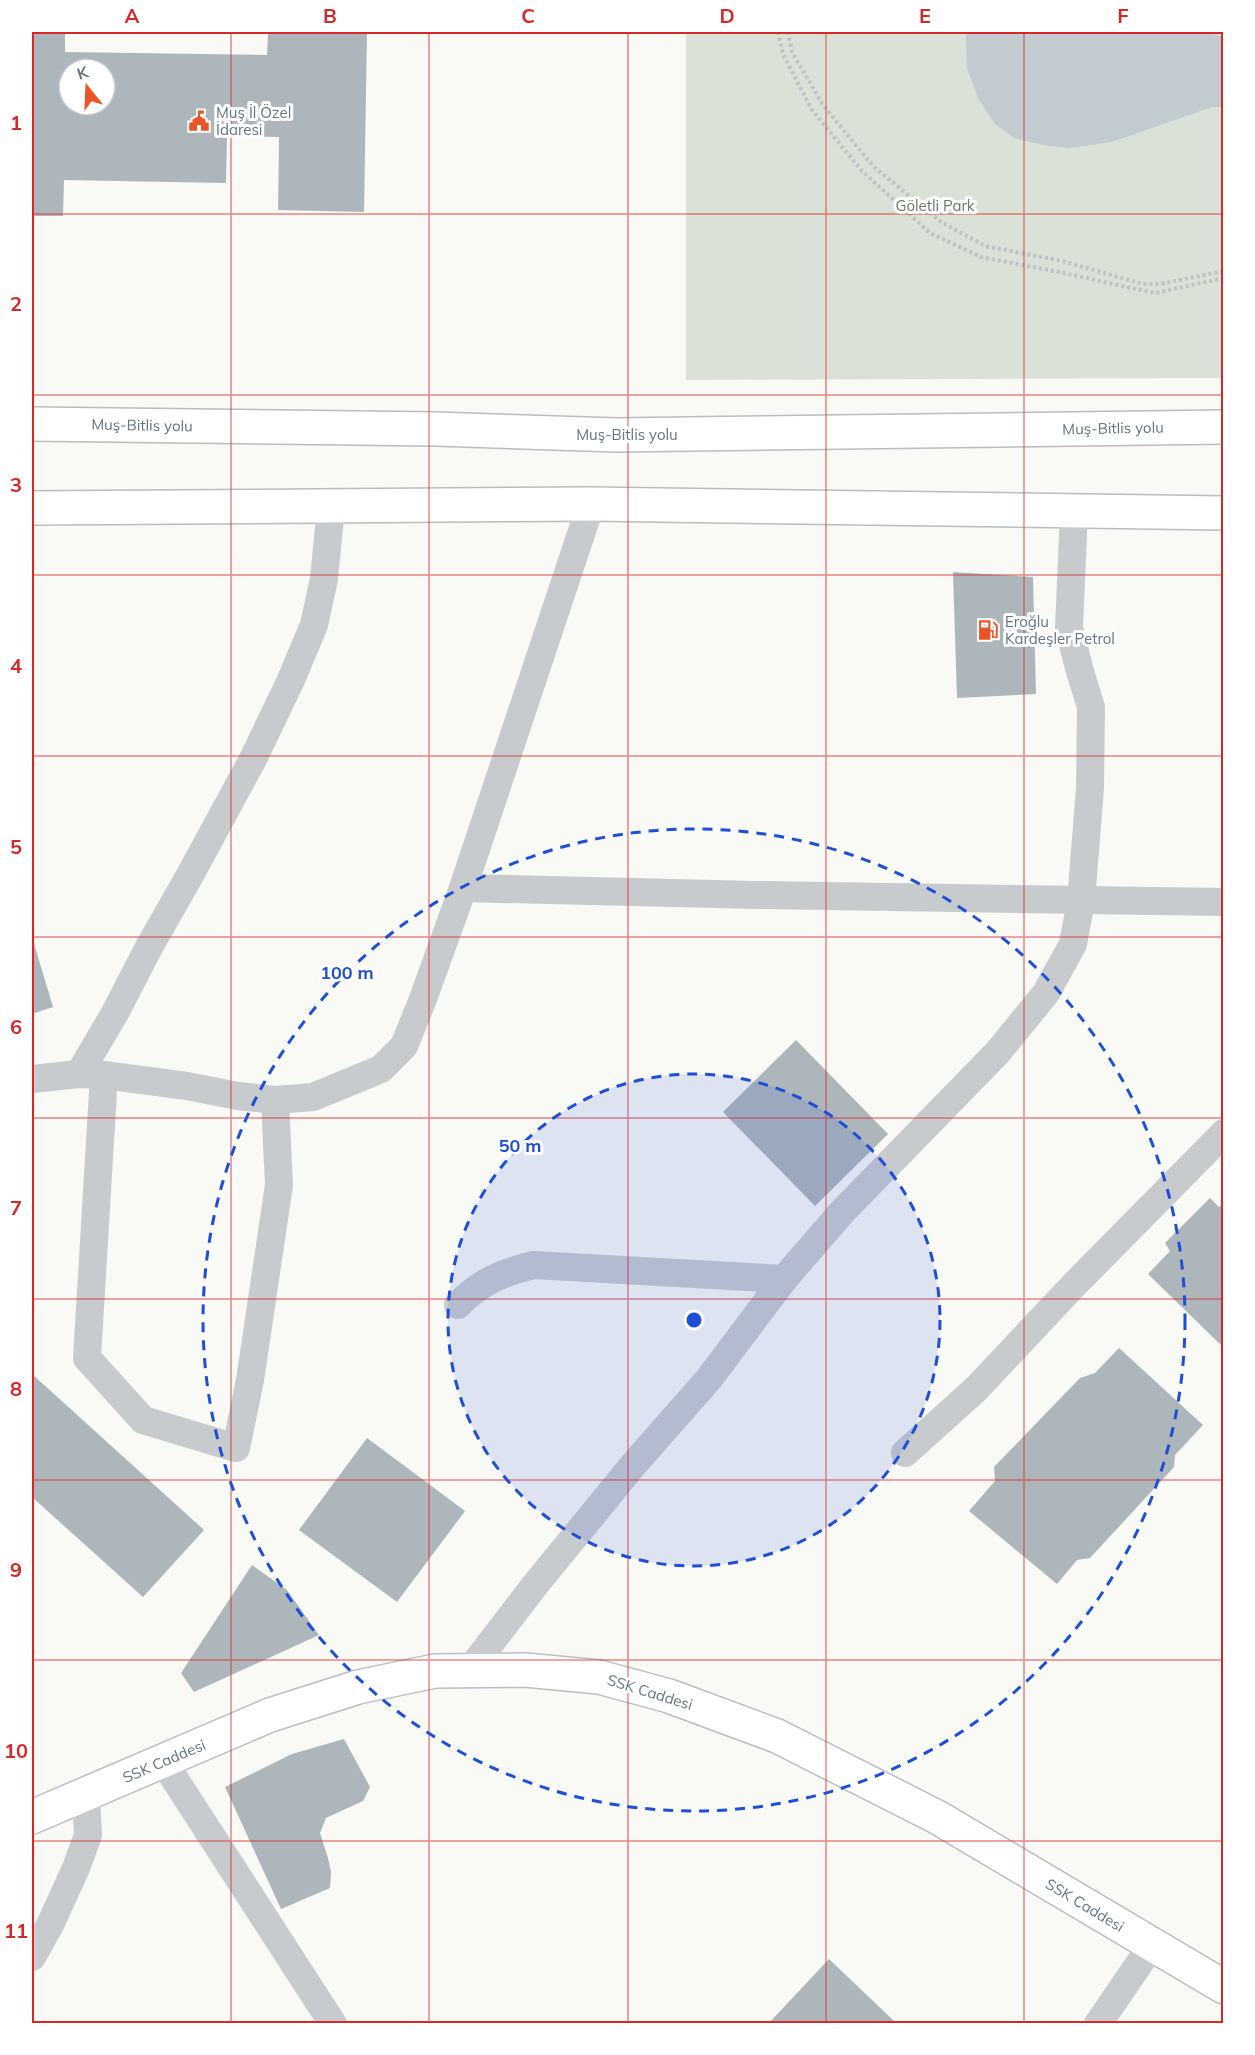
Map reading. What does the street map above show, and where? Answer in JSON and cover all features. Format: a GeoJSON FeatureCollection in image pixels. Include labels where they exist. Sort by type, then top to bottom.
{"type":"FeatureCollection","features":[{"type":"Feature","properties":{"kind":"main road","name":"Muş-Bitlis yolu"},"geometry":{"type":"LineString","coordinates":[[32,424],[414,429],[616,435],[1224,427]]}},
{"type":"Feature","properties":{"kind":"main road"},"geometry":{"type":"LineString","coordinates":[[32,508],[591,504],[1224,513]]}},
{"type":"Feature","properties":{"kind":"main road","name":"SSK Caddesi"},"geometry":{"type":"LineString","coordinates":[[32,1817],[270,1715],[358,1687],[435,1671],[525,1670],[599,1677],[669,1696],[777,1736],[937,1817],[1224,1987]]}},
{"type":"Feature","properties":{"kind":"street"},"geometry":{"type":"LineString","coordinates":[[32,1079],[91,1075],[187,1086],[238,1096],[275,1100],[313,1097],[381,1069],[404,1046],[463,888],[591,504]]}},
{"type":"Feature","properties":{"kind":"street"},"geometry":{"type":"LineString","coordinates":[[275,1100],[279,1185],[250,1380],[236,1448],[143,1420],[87,1358],[91,1075],[115,1013],[149,946],[253,759],[290,682],[314,625],[324,579],[331,507]]}},
{"type":"Feature","properties":{"kind":"street"},"geometry":{"type":"LineString","coordinates":[[469,1671],[535,1584],[634,1464],[708,1380],[784,1279],[842,1212],[998,1052],[1046,993],[1073,945],[1081,901],[1090,788],[1091,707],[1069,628],[1074,512]]}},
{"type":"Feature","properties":{"kind":"street"},"geometry":{"type":"LineString","coordinates":[[463,888],[756,896],[1224,902]]}},
{"type":"Feature","properties":{"kind":"street"},"geometry":{"type":"LineString","coordinates":[[905,1453],[976,1389],[1072,1287],[1224,1133]]}},
{"type":"Feature","properties":{"kind":"street"},"geometry":{"type":"LineString","coordinates":[[458,1305],[472,1291],[510,1270],[534,1265],[784,1279]]}},
{"type":"Feature","properties":{"kind":"street"},"geometry":{"type":"LineString","coordinates":[[163,1761],[333,2024]]}},
{"type":"Feature","properties":{"kind":"street"},"geometry":{"type":"LineString","coordinates":[[32,1957],[68,1887],[88,1835],[86,1794]]}},
{"type":"Feature","properties":{"kind":"street"},"geometry":{"type":"LineString","coordinates":[[1098,2024],[1152,1945]]}},
{"type":"Feature","properties":{"kind":"path"},"geometry":{"type":"LineString","coordinates":[[778,32],[783,54],[812,110],[862,171],[930,233],[981,257],[1155,293],[1224,278]]}},
{"type":"Feature","properties":{"kind":"path"},"geometry":{"type":"LineString","coordinates":[[788,32],[792,52],[823,105],[873,166],[941,222],[985,246],[1062,261],[1143,284],[1160,284],[1224,271]]}},
{"type":"Feature","properties":{"kind":"green space","name":"Göletli Park"},"geometry":{"type":"Polygon","coordinates":[[[686,32],[1223,32],[1223,378],[686,380],[686,32]]]}},
{"type":"Feature","properties":{"kind":"shaded area"},"geometry":{"type":"Polygon","coordinates":[[[968,32],[1207,32],[1223,37],[1223,107],[1212,107],[1112,142],[1069,148],[1014,138],[995,124],[978,98],[967,68],[966,35],[968,32]]]}},
{"type":"Feature","properties":{"kind":"building","name":"Muş İl Özel İdaresi"},"geometry":{"type":"Polygon","coordinates":[[[32,32],[65,32],[65,52],[267,55],[268,32],[367,32],[364,212],[278,210],[279,137],[227,136],[226,183],[64,180],[63,216],[32,216],[32,32]]]}},
{"type":"Feature","properties":{"kind":"building"},"geometry":{"type":"Polygon","coordinates":[[[953,572],[1033,577],[1036,694],[957,698],[953,572]]]}},
{"type":"Feature","properties":{"kind":"building"},"geometry":{"type":"Polygon","coordinates":[[[32,937],[53,1007],[32,1014],[32,937]]]}},
{"type":"Feature","properties":{"kind":"building"},"geometry":{"type":"Polygon","coordinates":[[[796,1040],[888,1134],[815,1206],[723,1112],[796,1040]]]}},
{"type":"Feature","properties":{"kind":"building"},"geometry":{"type":"Polygon","coordinates":[[[1210,1198],[1219,1207],[1224,1202],[1224,1348],[1148,1274],[1170,1251],[1165,1243],[1210,1198]]]}},
{"type":"Feature","properties":{"kind":"building"},"geometry":{"type":"Polygon","coordinates":[[[1119,1348],[1203,1425],[1175,1455],[1174,1467],[1090,1558],[1077,1560],[1057,1584],[969,1511],[995,1481],[994,1467],[1080,1378],[1095,1373],[1119,1348]]]}},
{"type":"Feature","properties":{"kind":"building"},"geometry":{"type":"Polygon","coordinates":[[[32,1374],[204,1530],[143,1597],[32,1497],[32,1374]]]}},
{"type":"Feature","properties":{"kind":"building"},"geometry":{"type":"Polygon","coordinates":[[[367,1438],[465,1511],[397,1602],[299,1530],[367,1438]]]}},
{"type":"Feature","properties":{"kind":"building"},"geometry":{"type":"Polygon","coordinates":[[[252,1565],[287,1590],[319,1635],[194,1692],[181,1673],[252,1565]]]}},
{"type":"Feature","properties":{"kind":"building"},"geometry":{"type":"Polygon","coordinates":[[[344,1739],[370,1787],[363,1801],[326,1818],[320,1833],[331,1872],[330,1888],[281,1909],[225,1787],[292,1754],[344,1739]]]}},
{"type":"Feature","properties":{"kind":"building"},"geometry":{"type":"Polygon","coordinates":[[[829,1959],[894,2021],[891,2024],[768,2024],[829,1959]]]}},
{"type":"Feature","properties":{"kind":"place","name":"Muş İl Özel İdaresi"},"geometry":{"type":"Point","coordinates":[199,121]}},
{"type":"Feature","properties":{"kind":"place","name":"Eroğlu Kardeşler Petrol"},"geometry":{"type":"Point","coordinates":[988,630]}}]}
